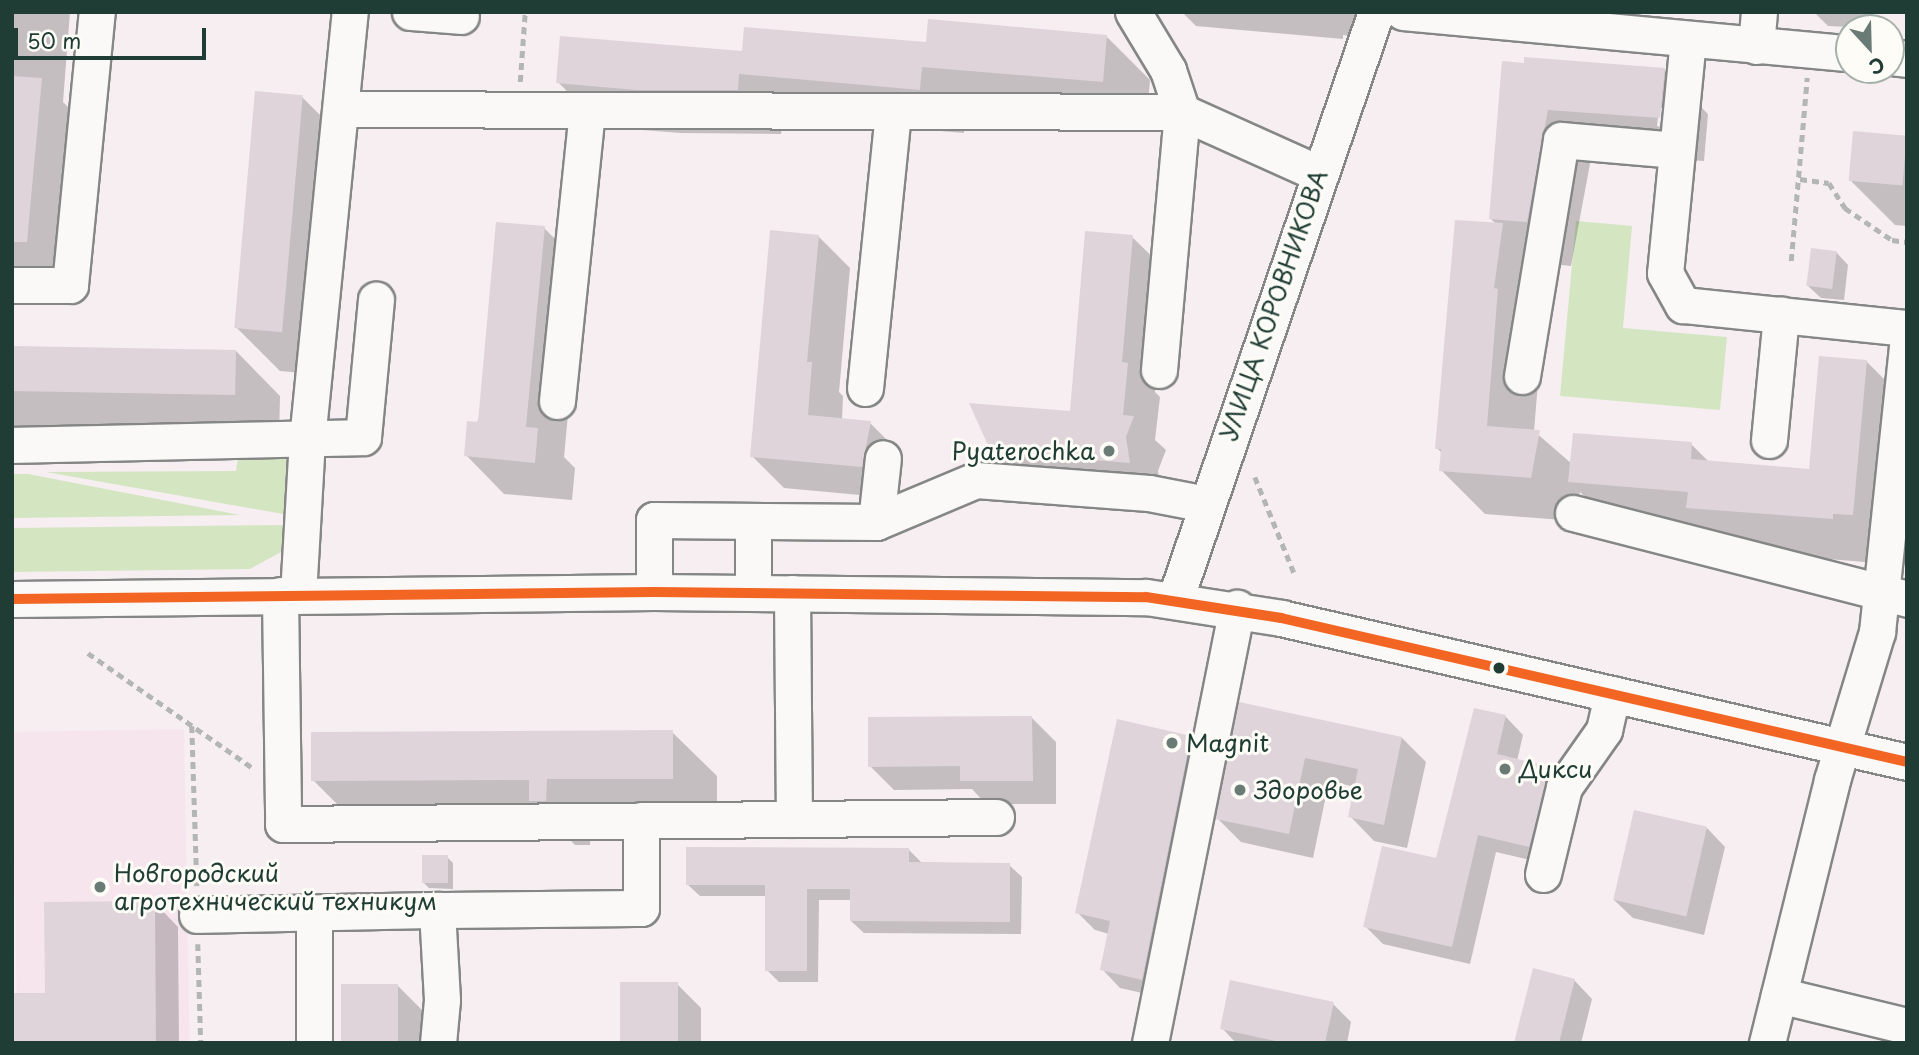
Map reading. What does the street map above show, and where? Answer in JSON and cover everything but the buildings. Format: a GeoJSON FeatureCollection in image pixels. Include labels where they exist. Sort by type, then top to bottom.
{"type":"FeatureCollection","features":[{"type":"Feature","properties":{"kind":"street"},"geometry":{"type":"LineString","coordinates":[[12,285],[70,285],[97,12]]}},
{"type":"Feature","properties":{"kind":"street"},"geometry":{"type":"LineString","coordinates":[[349,12],[289,595],[283,824],[996,817]]}},
{"type":"Feature","properties":{"kind":"street"},"geometry":{"type":"LineString","coordinates":[[410,12],[461,16]]}},
{"type":"Feature","properties":{"kind":"street"},"geometry":{"type":"LineString","coordinates":[[1133,12],[1168,70],[1182,112],[1159,370]]}},
{"type":"Feature","properties":{"kind":"street","name":"УЛИЦА КОРОВНИКОВА"},"geometry":{"type":"LineString","coordinates":[[1175,600],[1318,173],[1376,12]]}},
{"type":"Feature","properties":{"kind":"street"},"geometry":{"type":"LineString","coordinates":[[1403,12],[1688,39],[1757,29],[1809,49],[1835,52]]}},
{"type":"Feature","properties":{"kind":"street"},"geometry":{"type":"LineString","coordinates":[[1688,39],[1665,272],[1683,305],[1907,328]]}},
{"type":"Feature","properties":{"kind":"street"},"geometry":{"type":"LineString","coordinates":[[341,110],[1182,112],[1318,173]]}},
{"type":"Feature","properties":{"kind":"street"},"geometry":{"type":"LineString","coordinates":[[557,401],[587,111]]}},
{"type":"Feature","properties":{"kind":"street"},"geometry":{"type":"LineString","coordinates":[[865,388],[893,111]]}},
{"type":"Feature","properties":{"kind":"street"},"geometry":{"type":"LineString","coordinates":[[1522,376],[1562,140],[1676,150]]}},
{"type":"Feature","properties":{"kind":"street"},"geometry":{"type":"LineString","coordinates":[[12,445],[363,437],[376,300]]}},
{"type":"Feature","properties":{"kind":"street"},"geometry":{"type":"LineString","coordinates":[[1769,440],[1781,315]]}},
{"type":"Feature","properties":{"kind":"street"},"geometry":{"type":"LineString","coordinates":[[1767,1043],[1841,746],[1877,632],[1894,597],[1907,347]]}},
{"type":"Feature","properties":{"kind":"street"},"geometry":{"type":"LineString","coordinates":[[876,522],[883,458]]}},
{"type":"Feature","properties":{"kind":"street"},"geometry":{"type":"LineString","coordinates":[[654,592],[654,520],[876,522],[976,480],[1149,493],[1206,504]]}},
{"type":"Feature","properties":{"kind":"street"},"geometry":{"type":"LineString","coordinates":[[1573,513],[1894,597]]}},
{"type":"Feature","properties":{"kind":"street"},"geometry":{"type":"LineString","coordinates":[[752,592],[753,521]]}},
{"type":"Feature","properties":{"kind":"street"},"geometry":{"type":"LineString","coordinates":[[12,599],[752,592],[1175,600],[1237,608],[1907,762]]}},
{"type":"Feature","properties":{"kind":"street"},"geometry":{"type":"LineString","coordinates":[[792,593],[794,819]]}},
{"type":"Feature","properties":{"kind":"street"},"geometry":{"type":"LineString","coordinates":[[1150,1043],[1237,608]]}},
{"type":"Feature","properties":{"kind":"street"},"geometry":{"type":"LineString","coordinates":[[1543,874],[1564,787],[1604,730],[1612,694]]}},
{"type":"Feature","properties":{"kind":"street"},"geometry":{"type":"LineString","coordinates":[[197,915],[642,908],[641,820]]}},
{"type":"Feature","properties":{"kind":"street"},"geometry":{"type":"LineString","coordinates":[[437,910],[442,1000],[438,1043]]}},
{"type":"Feature","properties":{"kind":"street"},"geometry":{"type":"LineString","coordinates":[[314,913],[314,1043]]}},
{"type":"Feature","properties":{"kind":"street"},"geometry":{"type":"LineString","coordinates":[[1779,995],[1907,1026]]}},
{"type":"Feature","properties":{"kind":"path"},"geometry":{"type":"LineString","coordinates":[[517,110],[525,12]]}},
{"type":"Feature","properties":{"kind":"path"},"geometry":{"type":"LineString","coordinates":[[1791,261],[1794,191],[1800,178],[1809,49]]}},
{"type":"Feature","properties":{"kind":"path"},"geometry":{"type":"LineString","coordinates":[[1800,178],[1829,183],[1845,208],[1892,240],[1907,242]]}},
{"type":"Feature","properties":{"kind":"path"},"geometry":{"type":"LineString","coordinates":[[1255,477],[1295,575]]}},
{"type":"Feature","properties":{"kind":"path"},"geometry":{"type":"LineString","coordinates":[[88,653],[283,789]]}},
{"type":"Feature","properties":{"kind":"shaded area","name":"Новгородский агротехнический техникум"},"geometry":{"type":"Polygon","coordinates":[[[184,729],[189,1043],[17,1043],[12,732],[184,729]]]}},
{"type":"Feature","properties":{"kind":"green space"},"geometry":{"type":"Polygon","coordinates":[[[1576,221],[1632,226],[1623,328],[1727,337],[1720,410],[1560,396],[1576,221]]]}},
{"type":"Feature","properties":{"kind":"green space"},"geometry":{"type":"Polygon","coordinates":[[[245,453],[287,456],[293,465],[289,515],[46,472],[236,471],[238,458],[245,453]]]}},
{"type":"Feature","properties":{"kind":"green space"},"geometry":{"type":"Polygon","coordinates":[[[12,474],[28,474],[240,515],[12,518],[12,474]]]}},
{"type":"Feature","properties":{"kind":"green space"},"geometry":{"type":"Polygon","coordinates":[[[288,525],[281,552],[250,569],[12,572],[12,528],[288,525]]]}},
{"type":"Feature","properties":{"kind":"transit line"},"geometry":{"type":"LineString","coordinates":[[12,599],[654,592],[1146,597],[1281,618],[1907,762]]}},
{"type":"Feature","properties":{"kind":"place","name":"Pyaterochka"},"geometry":{"type":"Point","coordinates":[1109,451]}},
{"type":"Feature","properties":{"kind":"place","name":"Magnit"},"geometry":{"type":"Point","coordinates":[1172,743]}},
{"type":"Feature","properties":{"kind":"place","name":"Дикси"},"geometry":{"type":"Point","coordinates":[1505,769]}},
{"type":"Feature","properties":{"kind":"place","name":"Здоровье"},"geometry":{"type":"Point","coordinates":[1240,790]}},
{"type":"Feature","properties":{"kind":"place","name":"Новгородский агротехнический техникум"},"geometry":{"type":"Point","coordinates":[100,887]}}]}
